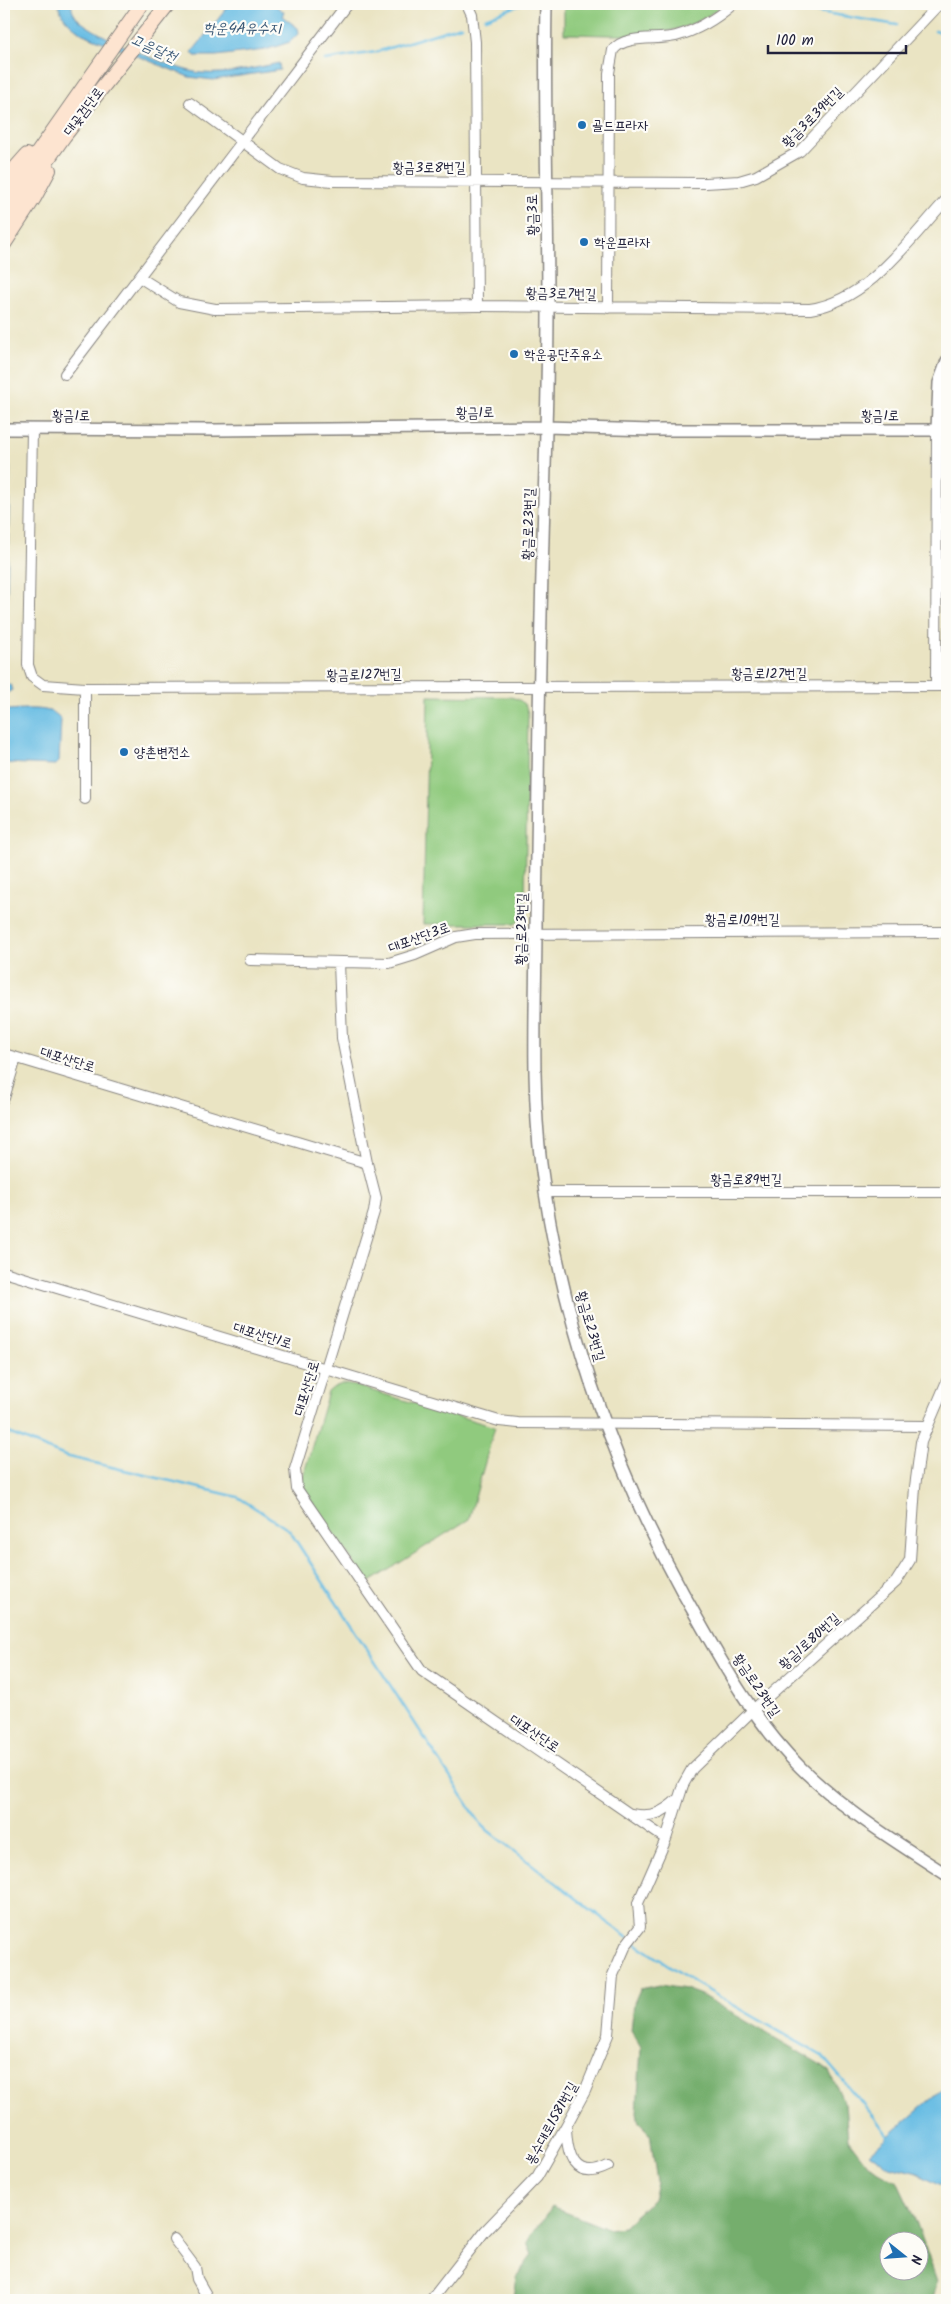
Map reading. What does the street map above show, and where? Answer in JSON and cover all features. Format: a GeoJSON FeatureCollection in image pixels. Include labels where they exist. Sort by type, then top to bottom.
{"type":"FeatureCollection","features":[{"type":"Feature","properties":{"kind":"main road","name":"대곶검단로"},"geometry":{"type":"LineString","coordinates":[[4,200],[142,4]]}},
{"type":"Feature","properties":{"kind":"main road","name":"대곶검단로"},"geometry":{"type":"LineString","coordinates":[[4,222],[72,126],[122,60],[168,4]]}},
{"type":"Feature","properties":{"kind":"main road"},"geometry":{"type":"LineString","coordinates":[[4,181],[57,124]]}},
{"type":"Feature","properties":{"kind":"main road"},"geometry":{"type":"LineString","coordinates":[[4,244],[34,198],[72,126]]}},
{"type":"Feature","properties":{"kind":"street"},"geometry":{"type":"LineString","coordinates":[[65,374],[347,4]]}},
{"type":"Feature","properties":{"kind":"street","name":"황금3로8번길"},"geometry":{"type":"LineString","coordinates":[[190,103],[280,169],[302,178],[332,181],[478,181],[474,35],[472,15],[467,4]]}},
{"type":"Feature","properties":{"kind":"street","name":"황금3로"},"geometry":{"type":"LineString","coordinates":[[546,4],[548,307],[546,427]]}},
{"type":"Feature","properties":{"kind":"street"},"geometry":{"type":"LineString","coordinates":[[608,308],[610,73],[613,50],[624,42],[675,37],[719,16],[733,4]]}},
{"type":"Feature","properties":{"kind":"street","name":"황금3로39번길"},"geometry":{"type":"LineString","coordinates":[[478,181],[740,181],[771,169],[810,142],[939,4]]}},
{"type":"Feature","properties":{"kind":"street"},"geometry":{"type":"LineString","coordinates":[[477,306],[478,181]]}},
{"type":"Feature","properties":{"kind":"street","name":"황금3로7번길"},"geometry":{"type":"LineString","coordinates":[[139,277],[168,297],[204,308],[477,306],[786,310],[824,307],[845,299],[869,283],[947,199]]}},
{"type":"Feature","properties":{"kind":"street"},"geometry":{"type":"LineString","coordinates":[[936,686],[942,430],[939,383],[947,361]]}},
{"type":"Feature","properties":{"kind":"street","name":"황금1로"},"geometry":{"type":"LineString","coordinates":[[4,429],[546,427],[652,430],[942,430]]}},
{"type":"Feature","properties":{"kind":"street","name":"황금로23번길"},"geometry":{"type":"LineString","coordinates":[[546,427],[539,686],[535,1100],[545,1192],[566,1299],[604,1424],[635,1501],[656,1543],[724,1664],[753,1710],[796,1763],[833,1798],[947,1875]]}},
{"type":"Feature","properties":{"kind":"street","name":"황금로127번길"},"geometry":{"type":"LineString","coordinates":[[32,430],[29,672],[36,682],[42,685],[84,688],[272,689],[539,686],[947,686]]}},
{"type":"Feature","properties":{"kind":"street"},"geometry":{"type":"LineString","coordinates":[[84,688],[85,799]]}},
{"type":"Feature","properties":{"kind":"street","name":"황금로109번길"},"geometry":{"type":"LineString","coordinates":[[536,934],[947,932]]}},
{"type":"Feature","properties":{"kind":"street","name":"대포산단3로"},"geometry":{"type":"LineString","coordinates":[[250,960],[389,963],[415,955],[466,934],[536,934]]}},
{"type":"Feature","properties":{"kind":"street"},"geometry":{"type":"LineString","coordinates":[[339,963],[342,1038],[367,1163]]}},
{"type":"Feature","properties":{"kind":"street","name":"대포산단로"},"geometry":{"type":"LineString","coordinates":[[4,1054],[367,1163],[376,1204],[296,1469],[295,1482],[304,1500],[344,1560],[422,1671],[666,1839]]}},
{"type":"Feature","properties":{"kind":"street"},"geometry":{"type":"LineString","coordinates":[[4,1098],[16,1058]]}},
{"type":"Feature","properties":{"kind":"street","name":"황금로89번길"},"geometry":{"type":"LineString","coordinates":[[545,1192],[947,1192]]}},
{"type":"Feature","properties":{"kind":"street","name":"대포산단1로"},"geometry":{"type":"LineString","coordinates":[[4,1272],[499,1421],[604,1424]]}},
{"type":"Feature","properties":{"kind":"street","name":"황금1로80번길"},"geometry":{"type":"LineString","coordinates":[[638,1931],[638,1903],[666,1839],[679,1798],[692,1769],[753,1710],[904,1573],[910,1560],[912,1547],[917,1462],[927,1426],[947,1381]]}},
{"type":"Feature","properties":{"kind":"street"},"geometry":{"type":"LineString","coordinates":[[604,1424],[927,1426]]}},
{"type":"Feature","properties":{"kind":"street"},"geometry":{"type":"LineString","coordinates":[[628,1813],[648,1816],[658,1814],[679,1798]]}},
{"type":"Feature","properties":{"kind":"street","name":"봉수대로1581번길"},"geometry":{"type":"LineString","coordinates":[[431,2300],[485,2231],[537,2177],[566,2126],[585,2091],[608,2035],[613,1975],[626,1945],[638,1931]]}},
{"type":"Feature","properties":{"kind":"street"},"geometry":{"type":"LineString","coordinates":[[566,2126],[569,2154],[578,2167],[586,2172],[594,2172],[608,2166]]}},
{"type":"Feature","properties":{"kind":"street"},"geometry":{"type":"LineString","coordinates":[[174,2239],[195,2267],[197,2279],[209,2300]]}},
{"type":"Feature","properties":{"kind":"green space"},"geometry":{"type":"Polygon","coordinates":[[[564,4],[723,4],[706,17],[688,26],[648,34],[627,35],[564,34],[564,4]]]}},
{"type":"Feature","properties":{"kind":"green space"},"geometry":{"type":"Polygon","coordinates":[[[428,696],[510,697],[522,702],[527,709],[525,905],[520,920],[515,924],[423,924],[428,696]]]}},
{"type":"Feature","properties":{"kind":"green space"},"geometry":{"type":"Polygon","coordinates":[[[342,1384],[356,1386],[495,1427],[469,1519],[368,1583],[306,1494],[302,1480],[328,1392],[342,1384]]]}},
{"type":"Feature","properties":{"kind":"green space"},"geometry":{"type":"Polygon","coordinates":[[[660,1985],[685,1989],[701,1995],[829,2071],[845,2104],[848,2139],[868,2165],[897,2181],[920,2232],[878,2232],[878,2282],[928,2282],[928,2255],[937,2281],[933,2300],[499,2300],[513,2298],[516,2277],[532,2255],[527,2243],[532,2233],[552,2207],[608,2229],[623,2227],[653,2199],[657,2182],[650,2134],[639,2123],[637,2112],[641,2047],[631,2030],[634,2003],[640,1989],[660,1985]]]}},
{"type":"Feature","properties":{"kind":"water"},"geometry":{"type":"Polygon","coordinates":[[[58,4],[72,4],[72,9],[77,18],[117,43],[156,60],[190,71],[221,73],[279,63],[280,70],[213,80],[189,77],[83,34],[64,18],[58,4]]]}},
{"type":"Feature","properties":{"kind":"water","name":"학운4A유수지"},"geometry":{"type":"Polygon","coordinates":[[[230,4],[273,4],[284,12],[282,16],[298,28],[299,33],[290,42],[265,50],[216,56],[195,56],[192,52],[230,4]]]}},
{"type":"Feature","properties":{"kind":"water"},"geometry":{"type":"Polygon","coordinates":[[[4,456],[9,462],[10,468],[5,682],[12,686],[12,690],[4,695],[4,456]]]}},
{"type":"Feature","properties":{"kind":"water"},"geometry":{"type":"Polygon","coordinates":[[[36,709],[57,715],[61,720],[59,762],[55,765],[4,763],[4,710],[36,709]]]}},
{"type":"Feature","properties":{"kind":"water"},"geometry":{"type":"Polygon","coordinates":[[[947,2085],[947,2188],[918,2173],[885,2165],[869,2153],[947,2085]]]}},
{"type":"Feature","properties":{"kind":"waterway","name":"고음달천"},"geometry":{"type":"LineString","coordinates":[[771,4],[897,25]]}},
{"type":"Feature","properties":{"kind":"waterway","name":"고음달천"},"geometry":{"type":"LineString","coordinates":[[485,18],[520,5]]}},
{"type":"Feature","properties":{"kind":"waterway","name":"고음달천"},"geometry":{"type":"LineString","coordinates":[[325,60],[376,52],[461,26]]}},
{"type":"Feature","properties":{"kind":"waterway","name":"고음달천"},"geometry":{"type":"LineString","coordinates":[[935,31],[947,34]]}},
{"type":"Feature","properties":{"kind":"waterway"},"geometry":{"type":"LineString","coordinates":[[4,1431],[65,1456],[238,1497],[289,1530],[482,1826],[628,1938]]}},
{"type":"Feature","properties":{"kind":"waterway"},"geometry":{"type":"LineString","coordinates":[[632,1941],[697,1984],[822,2056],[888,2136]]}},
{"type":"Feature","properties":{"kind":"place","name":"골드프라자"},"geometry":{"type":"Point","coordinates":[582,125]}},
{"type":"Feature","properties":{"kind":"place","name":"학운프라자"},"geometry":{"type":"Point","coordinates":[584,242]}},
{"type":"Feature","properties":{"kind":"place","name":"학운공단주유소"},"geometry":{"type":"Point","coordinates":[514,354]}},
{"type":"Feature","properties":{"kind":"place","name":"양촌변전소"},"geometry":{"type":"Point","coordinates":[124,752]}}]}
